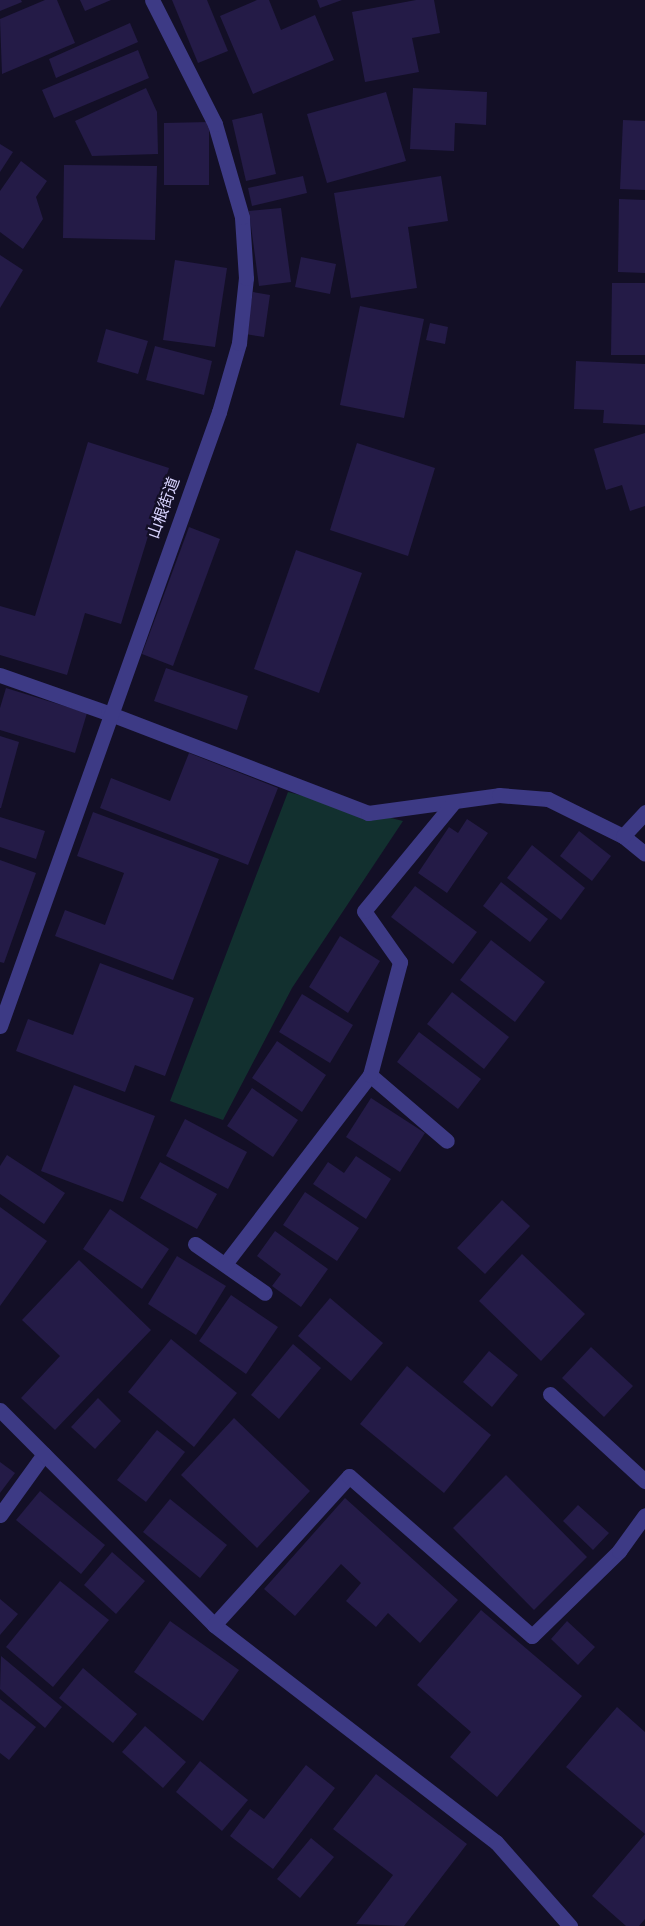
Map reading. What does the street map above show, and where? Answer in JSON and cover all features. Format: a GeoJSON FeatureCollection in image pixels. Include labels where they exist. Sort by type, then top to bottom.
{"type":"FeatureCollection","features":[{"type":"Feature","properties":{"kind":"street","name":"山根街道"},"geometry":{"type":"LineString","coordinates":[[0,1026],[108,713],[219,412],[239,343],[246,278],[242,217],[215,124],[152,0]]}},
{"type":"Feature","properties":{"kind":"street"},"geometry":{"type":"LineString","coordinates":[[0,675],[108,713],[368,813],[499,795],[548,799],[623,836],[645,854]]}},
{"type":"Feature","properties":{"kind":"street"},"geometry":{"type":"LineString","coordinates":[[225,1264],[369,1075],[400,962],[364,911],[454,802]]}},
{"type":"Feature","properties":{"kind":"street"},"geometry":{"type":"LineString","coordinates":[[623,836],[645,812]]}},
{"type":"Feature","properties":{"kind":"street"},"geometry":{"type":"LineString","coordinates":[[369,1075],[447,1141]]}},
{"type":"Feature","properties":{"kind":"street"},"geometry":{"type":"LineString","coordinates":[[195,1244],[266,1293]]}},
{"type":"Feature","properties":{"kind":"street"},"geometry":{"type":"LineString","coordinates":[[550,1394],[645,1481]]}},
{"type":"Feature","properties":{"kind":"street"},"geometry":{"type":"LineString","coordinates":[[0,1410],[214,1625],[496,1842],[570,1926]]}},
{"type":"Feature","properties":{"kind":"street"},"geometry":{"type":"LineString","coordinates":[[0,1515],[44,1454]]}},
{"type":"Feature","properties":{"kind":"street"},"geometry":{"type":"LineString","coordinates":[[214,1625],[349,1476],[532,1636],[619,1551],[645,1515]]}},
{"type":"Feature","properties":{"kind":"green space"},"geometry":{"type":"Polygon","coordinates":[[[288,792],[403,821],[292,988],[223,1120],[170,1101],[288,792]]]}},
{"type":"Feature","properties":{"kind":"building"},"geometry":{"type":"Polygon","coordinates":[[[0,0],[21,0],[22,2],[0,11],[0,0]]]}},
{"type":"Feature","properties":{"kind":"building"},"geometry":{"type":"Polygon","coordinates":[[[45,0],[57,0],[75,43],[2,74],[0,19],[45,0]]]}},
{"type":"Feature","properties":{"kind":"building"},"geometry":{"type":"Polygon","coordinates":[[[80,0],[111,0],[85,11],[80,0]]]}},
{"type":"Feature","properties":{"kind":"building"},"geometry":{"type":"Polygon","coordinates":[[[172,0],[207,0],[228,51],[198,63],[172,0]]]}},
{"type":"Feature","properties":{"kind":"building"},"geometry":{"type":"Polygon","coordinates":[[[257,0],[269,0],[281,30],[315,15],[334,60],[253,94],[220,16],[257,0]]]}},
{"type":"Feature","properties":{"kind":"building"},"geometry":{"type":"Polygon","coordinates":[[[317,0],[342,0],[320,8],[317,0]]]}},
{"type":"Feature","properties":{"kind":"building"},"geometry":{"type":"Polygon","coordinates":[[[416,0],[434,0],[440,33],[412,38],[419,72],[365,82],[352,12],[416,0]]]}},
{"type":"Feature","properties":{"kind":"building"},"geometry":{"type":"Polygon","coordinates":[[[130,23],[138,42],[56,78],[49,59],[130,23]]]}},
{"type":"Feature","properties":{"kind":"building"},"geometry":{"type":"Polygon","coordinates":[[[138,50],[149,78],[54,118],[42,90],[138,50]]]}},
{"type":"Feature","properties":{"kind":"building"},"geometry":{"type":"Polygon","coordinates":[[[146,88],[157,112],[158,154],[92,156],[75,121],[146,88]]]}},
{"type":"Feature","properties":{"kind":"building"},"geometry":{"type":"Polygon","coordinates":[[[413,88],[487,92],[486,125],[455,123],[454,151],[410,149],[413,88]]]}},
{"type":"Feature","properties":{"kind":"building"},"geometry":{"type":"Polygon","coordinates":[[[386,92],[406,161],[327,183],[307,114],[386,92]]]}},
{"type":"Feature","properties":{"kind":"building"},"geometry":{"type":"Polygon","coordinates":[[[262,113],[276,174],[246,181],[232,120],[262,113]]]}},
{"type":"Feature","properties":{"kind":"building"},"geometry":{"type":"Polygon","coordinates":[[[623,120],[645,121],[645,190],[620,189],[623,120]]]}},
{"type":"Feature","properties":{"kind":"building"},"geometry":{"type":"Polygon","coordinates":[[[209,122],[209,185],[164,185],[164,123],[209,122]]]}},
{"type":"Feature","properties":{"kind":"building"},"geometry":{"type":"Polygon","coordinates":[[[0,144],[13,152],[0,172],[0,144]]]}},
{"type":"Feature","properties":{"kind":"building"},"geometry":{"type":"Polygon","coordinates":[[[21,161],[47,181],[36,197],[43,219],[23,249],[0,232],[0,191],[21,161]]]}},
{"type":"Feature","properties":{"kind":"building"},"geometry":{"type":"Polygon","coordinates":[[[64,165],[157,166],[155,240],[63,238],[64,165]]]}},
{"type":"Feature","properties":{"kind":"building"},"geometry":{"type":"Polygon","coordinates":[[[303,176],[307,193],[252,206],[248,188],[303,176]]]}},
{"type":"Feature","properties":{"kind":"building"},"geometry":{"type":"Polygon","coordinates":[[[441,176],[448,221],[408,227],[417,288],[351,298],[334,193],[441,176]]]}},
{"type":"Feature","properties":{"kind":"building"},"geometry":{"type":"Polygon","coordinates":[[[619,199],[645,200],[645,273],[618,272],[619,199]]]}},
{"type":"Feature","properties":{"kind":"building"},"geometry":{"type":"Polygon","coordinates":[[[281,208],[291,282],[259,286],[249,211],[281,208]]]}},
{"type":"Feature","properties":{"kind":"building"},"geometry":{"type":"Polygon","coordinates":[[[0,255],[23,270],[0,308],[0,255]]]}},
{"type":"Feature","properties":{"kind":"building"},"geometry":{"type":"Polygon","coordinates":[[[301,257],[336,264],[330,294],[295,287],[301,257]]]}},
{"type":"Feature","properties":{"kind":"building"},"geometry":{"type":"Polygon","coordinates":[[[175,260],[227,268],[215,347],[163,340],[175,260]]]}},
{"type":"Feature","properties":{"kind":"building"},"geometry":{"type":"Polygon","coordinates":[[[612,283],[645,283],[645,355],[611,355],[612,283]]]}},
{"type":"Feature","properties":{"kind":"building"},"geometry":{"type":"Polygon","coordinates":[[[253,292],[270,295],[264,337],[245,334],[253,292]]]}},
{"type":"Feature","properties":{"kind":"building"},"geometry":{"type":"Polygon","coordinates":[[[360,306],[424,319],[404,418],[340,405],[360,306]]]}},
{"type":"Feature","properties":{"kind":"building"},"geometry":{"type":"Polygon","coordinates":[[[430,323],[448,327],[445,344],[426,340],[430,323]]]}},
{"type":"Feature","properties":{"kind":"building"},"geometry":{"type":"Polygon","coordinates":[[[106,329],[148,341],[138,374],[97,362],[106,329]]]}},
{"type":"Feature","properties":{"kind":"building"},"geometry":{"type":"Polygon","coordinates":[[[155,346],[212,361],[204,395],[146,380],[155,346]]]}},
{"type":"Feature","properties":{"kind":"building"},"geometry":{"type":"Polygon","coordinates":[[[576,361],[645,364],[645,425],[603,423],[604,410],[574,409],[576,361]]]}},
{"type":"Feature","properties":{"kind":"building"},"geometry":{"type":"Polygon","coordinates":[[[645,433],[645,506],[630,511],[622,485],[606,490],[594,449],[645,433]]]}},
{"type":"Feature","properties":{"kind":"building"},"geometry":{"type":"Polygon","coordinates":[[[88,442],[169,468],[121,624],[85,613],[67,675],[0,655],[0,606],[35,616],[88,442]]]}},
{"type":"Feature","properties":{"kind":"building"},"geometry":{"type":"Polygon","coordinates":[[[357,443],[435,468],[408,556],[330,530],[357,443]]]}},
{"type":"Feature","properties":{"kind":"building"},"geometry":{"type":"Polygon","coordinates":[[[189,527],[220,539],[173,666],[142,654],[189,527]]]}},
{"type":"Feature","properties":{"kind":"building"},"geometry":{"type":"Polygon","coordinates":[[[296,550],[362,573],[319,693],[254,669],[296,550]]]}},
{"type":"Feature","properties":{"kind":"building"},"geometry":{"type":"Polygon","coordinates":[[[166,668],[248,696],[237,730],[154,701],[166,668]]]}},
{"type":"Feature","properties":{"kind":"building"},"geometry":{"type":"Polygon","coordinates":[[[6,688],[87,713],[75,753],[0,730],[0,708],[6,688]]]}},
{"type":"Feature","properties":{"kind":"building"},"geometry":{"type":"Polygon","coordinates":[[[0,736],[19,742],[1,808],[0,808],[0,736]]]}},
{"type":"Feature","properties":{"kind":"building"},"geometry":{"type":"Polygon","coordinates":[[[189,753],[278,788],[248,865],[100,808],[111,778],[170,801],[189,753]]]}},
{"type":"Feature","properties":{"kind":"building"},"geometry":{"type":"Polygon","coordinates":[[[93,812],[219,859],[173,980],[55,936],[65,910],[105,925],[124,873],[77,856],[93,812]]]}},
{"type":"Feature","properties":{"kind":"building"},"geometry":{"type":"Polygon","coordinates":[[[0,817],[45,831],[36,859],[0,847],[0,817]]]}},
{"type":"Feature","properties":{"kind":"building"},"geometry":{"type":"Polygon","coordinates":[[[467,819],[488,833],[447,893],[418,873],[449,827],[458,833],[467,819]]]}},
{"type":"Feature","properties":{"kind":"building"},"geometry":{"type":"Polygon","coordinates":[[[579,831],[611,856],[592,881],[560,856],[579,831]]]}},
{"type":"Feature","properties":{"kind":"building"},"geometry":{"type":"Polygon","coordinates":[[[532,845],[585,888],[561,920],[507,878],[532,845]]]}},
{"type":"Feature","properties":{"kind":"building"},"geometry":{"type":"Polygon","coordinates":[[[0,860],[36,873],[4,963],[0,962],[0,860]]]}},
{"type":"Feature","properties":{"kind":"building"},"geometry":{"type":"Polygon","coordinates":[[[501,882],[548,919],[530,942],[483,906],[501,882]]]}},
{"type":"Feature","properties":{"kind":"building"},"geometry":{"type":"Polygon","coordinates":[[[415,886],[477,932],[453,964],[391,917],[415,886]]]}},
{"type":"Feature","properties":{"kind":"building"},"geometry":{"type":"Polygon","coordinates":[[[340,936],[380,961],[348,1013],[309,987],[340,936]]]}},
{"type":"Feature","properties":{"kind":"building"},"geometry":{"type":"Polygon","coordinates":[[[491,940],[545,982],[515,1022],[460,980],[491,940]]]}},
{"type":"Feature","properties":{"kind":"building"},"geometry":{"type":"Polygon","coordinates":[[[100,963],[194,998],[165,1076],[135,1065],[125,1092],[16,1051],[28,1019],[73,1035],[100,963]]]}},
{"type":"Feature","properties":{"kind":"building"},"geometry":{"type":"Polygon","coordinates":[[[452,992],[509,1037],[484,1069],[427,1024],[452,992]]]}},
{"type":"Feature","properties":{"kind":"building"},"geometry":{"type":"Polygon","coordinates":[[[302,994],[353,1025],[330,1063],[279,1032],[302,994]]]}},
{"type":"Feature","properties":{"kind":"building"},"geometry":{"type":"Polygon","coordinates":[[[419,1032],[481,1079],[458,1109],[397,1062],[419,1032]]]}},
{"type":"Feature","properties":{"kind":"building"},"geometry":{"type":"Polygon","coordinates":[[[277,1041],[326,1075],[302,1112],[252,1078],[277,1041]]]}},
{"type":"Feature","properties":{"kind":"building"},"geometry":{"type":"Polygon","coordinates":[[[74,1085],[155,1116],[123,1202],[41,1171],[74,1085]]]}},
{"type":"Feature","properties":{"kind":"building"},"geometry":{"type":"Polygon","coordinates":[[[252,1088],[298,1120],[273,1157],[227,1126],[252,1088]]]}},
{"type":"Feature","properties":{"kind":"building"},"geometry":{"type":"Polygon","coordinates":[[[371,1098],[425,1133],[400,1172],[346,1137],[371,1098]]]}},
{"type":"Feature","properties":{"kind":"building"},"geometry":{"type":"Polygon","coordinates":[[[185,1119],[247,1152],[228,1189],[166,1156],[185,1119]]]}},
{"type":"Feature","properties":{"kind":"building"},"geometry":{"type":"Polygon","coordinates":[[[7,1155],[65,1193],[44,1224],[0,1194],[0,1166],[7,1155]]]}},
{"type":"Feature","properties":{"kind":"building"},"geometry":{"type":"Polygon","coordinates":[[[356,1156],[391,1179],[366,1219],[313,1184],[328,1162],[344,1173],[356,1156]]]}},
{"type":"Feature","properties":{"kind":"building"},"geometry":{"type":"Polygon","coordinates":[[[160,1162],[217,1194],[197,1229],[140,1198],[160,1162]]]}},
{"type":"Feature","properties":{"kind":"building"},"geometry":{"type":"Polygon","coordinates":[[[305,1192],[359,1228],[337,1261],[283,1225],[305,1192]]]}},
{"type":"Feature","properties":{"kind":"building"},"geometry":{"type":"Polygon","coordinates":[[[502,1200],[530,1226],[485,1274],[457,1248],[502,1200]]]}},
{"type":"Feature","properties":{"kind":"building"},"geometry":{"type":"Polygon","coordinates":[[[0,1207],[47,1241],[0,1306],[0,1207]]]}},
{"type":"Feature","properties":{"kind":"building"},"geometry":{"type":"Polygon","coordinates":[[[110,1209],[169,1249],[142,1289],[83,1249],[110,1209]]]}},
{"type":"Feature","properties":{"kind":"building"},"geometry":{"type":"Polygon","coordinates":[[[275,1231],[328,1269],[301,1307],[272,1286],[281,1274],[257,1256],[275,1231]]]}},
{"type":"Feature","properties":{"kind":"building"},"geometry":{"type":"Polygon","coordinates":[[[522,1254],[585,1314],[541,1361],[479,1301],[522,1254]]]}},
{"type":"Feature","properties":{"kind":"building"},"geometry":{"type":"Polygon","coordinates":[[[177,1256],[226,1286],[196,1335],[148,1304],[177,1256]]]}},
{"type":"Feature","properties":{"kind":"building"},"geometry":{"type":"Polygon","coordinates":[[[79,1260],[151,1330],[55,1430],[21,1398],[60,1356],[22,1320],[79,1260]]]}},
{"type":"Feature","properties":{"kind":"building"},"geometry":{"type":"Polygon","coordinates":[[[231,1295],[278,1327],[246,1374],[199,1341],[231,1295]]]}},
{"type":"Feature","properties":{"kind":"building"},"geometry":{"type":"Polygon","coordinates":[[[330,1298],[383,1343],[351,1381],[298,1336],[330,1298]]]}},
{"type":"Feature","properties":{"kind":"building"},"geometry":{"type":"Polygon","coordinates":[[[171,1339],[237,1393],[194,1447],[128,1392],[171,1339]]]}},
{"type":"Feature","properties":{"kind":"building"},"geometry":{"type":"Polygon","coordinates":[[[293,1344],[321,1368],[279,1419],[251,1395],[293,1344]]]}},
{"type":"Feature","properties":{"kind":"building"},"geometry":{"type":"Polygon","coordinates":[[[591,1347],[633,1386],[604,1417],[562,1378],[591,1347]]]}},
{"type":"Feature","properties":{"kind":"building"},"geometry":{"type":"Polygon","coordinates":[[[489,1351],[518,1375],[492,1407],[463,1382],[489,1351]]]}},
{"type":"Feature","properties":{"kind":"building"},"geometry":{"type":"Polygon","coordinates":[[[407,1366],[491,1435],[444,1493],[360,1424],[407,1366]]]}},
{"type":"Feature","properties":{"kind":"building"},"geometry":{"type":"Polygon","coordinates":[[[98,1398],[121,1421],[95,1449],[71,1427],[98,1398]]]}},
{"type":"Feature","properties":{"kind":"building"},"geometry":{"type":"Polygon","coordinates":[[[234,1418],[310,1491],[257,1548],[181,1475],[234,1418]]]}},
{"type":"Feature","properties":{"kind":"building"},"geometry":{"type":"Polygon","coordinates":[[[157,1430],[185,1452],[146,1502],[117,1480],[157,1430]]]}},
{"type":"Feature","properties":{"kind":"building"},"geometry":{"type":"Polygon","coordinates":[[[0,1462],[15,1473],[0,1493],[0,1462]]]}},
{"type":"Feature","properties":{"kind":"building"},"geometry":{"type":"Polygon","coordinates":[[[506,1475],[587,1557],[534,1610],[453,1528],[506,1475]]]}},
{"type":"Feature","properties":{"kind":"building"},"geometry":{"type":"Polygon","coordinates":[[[40,1491],[105,1545],[81,1574],[16,1520],[40,1491]]]}},
{"type":"Feature","properties":{"kind":"building"},"geometry":{"type":"Polygon","coordinates":[[[345,1498],[458,1600],[420,1643],[388,1613],[376,1627],[346,1601],[361,1583],[341,1564],[295,1616],[264,1589],[345,1498]]]}},
{"type":"Feature","properties":{"kind":"building"},"geometry":{"type":"Polygon","coordinates":[[[170,1499],[227,1545],[200,1578],[143,1532],[170,1499]]]}},
{"type":"Feature","properties":{"kind":"building"},"geometry":{"type":"Polygon","coordinates":[[[578,1505],[609,1533],[593,1550],[563,1521],[578,1505]]]}},
{"type":"Feature","properties":{"kind":"building"},"geometry":{"type":"Polygon","coordinates":[[[112,1552],[145,1581],[116,1614],[84,1585],[112,1552]]]}},
{"type":"Feature","properties":{"kind":"building"},"geometry":{"type":"Polygon","coordinates":[[[60,1581],[109,1620],[53,1687],[6,1647],[60,1581]]]}},
{"type":"Feature","properties":{"kind":"building"},"geometry":{"type":"Polygon","coordinates":[[[0,1599],[18,1614],[0,1635],[0,1599]]]}},
{"type":"Feature","properties":{"kind":"building"},"geometry":{"type":"Polygon","coordinates":[[[481,1610],[582,1696],[497,1797],[450,1757],[471,1732],[417,1685],[481,1610]]]}},
{"type":"Feature","properties":{"kind":"building"},"geometry":{"type":"Polygon","coordinates":[[[170,1621],[239,1670],[203,1721],[134,1672],[170,1621]]]}},
{"type":"Feature","properties":{"kind":"building"},"geometry":{"type":"Polygon","coordinates":[[[567,1621],[595,1647],[578,1665],[551,1639],[567,1621]]]}},
{"type":"Feature","properties":{"kind":"building"},"geometry":{"type":"Polygon","coordinates":[[[1,1656],[62,1707],[45,1728],[0,1689],[1,1656]]]}},
{"type":"Feature","properties":{"kind":"building"},"geometry":{"type":"Polygon","coordinates":[[[83,1668],[137,1714],[113,1743],[59,1698],[83,1668]]]}},
{"type":"Feature","properties":{"kind":"building"},"geometry":{"type":"Polygon","coordinates":[[[0,1699],[36,1727],[9,1760],[0,1753],[0,1699]]]}},
{"type":"Feature","properties":{"kind":"building"},"geometry":{"type":"Polygon","coordinates":[[[617,1707],[645,1732],[645,1834],[566,1767],[617,1707]]]}},
{"type":"Feature","properties":{"kind":"building"},"geometry":{"type":"Polygon","coordinates":[[[145,1726],[186,1762],[163,1788],[122,1752],[145,1726]]]}},
{"type":"Feature","properties":{"kind":"building"},"geometry":{"type":"Polygon","coordinates":[[[200,1761],[248,1800],[222,1831],[176,1792],[200,1761]]]}},
{"type":"Feature","properties":{"kind":"building"},"geometry":{"type":"Polygon","coordinates":[[[306,1765],[335,1788],[273,1869],[230,1836],[250,1809],[264,1819],[306,1765]]]}},
{"type":"Feature","properties":{"kind":"building"},"geometry":{"type":"Polygon","coordinates":[[[376,1774],[467,1844],[404,1926],[356,1924],[393,1875],[333,1829],[376,1774]]]}},
{"type":"Feature","properties":{"kind":"building"},"geometry":{"type":"Polygon","coordinates":[[[645,1834],[645,1919],[639,1926],[626,1926],[592,1896],[645,1834]]]}},
{"type":"Feature","properties":{"kind":"building"},"geometry":{"type":"Polygon","coordinates":[[[311,1838],[334,1857],[300,1898],[277,1879],[311,1838]]]}}]}
